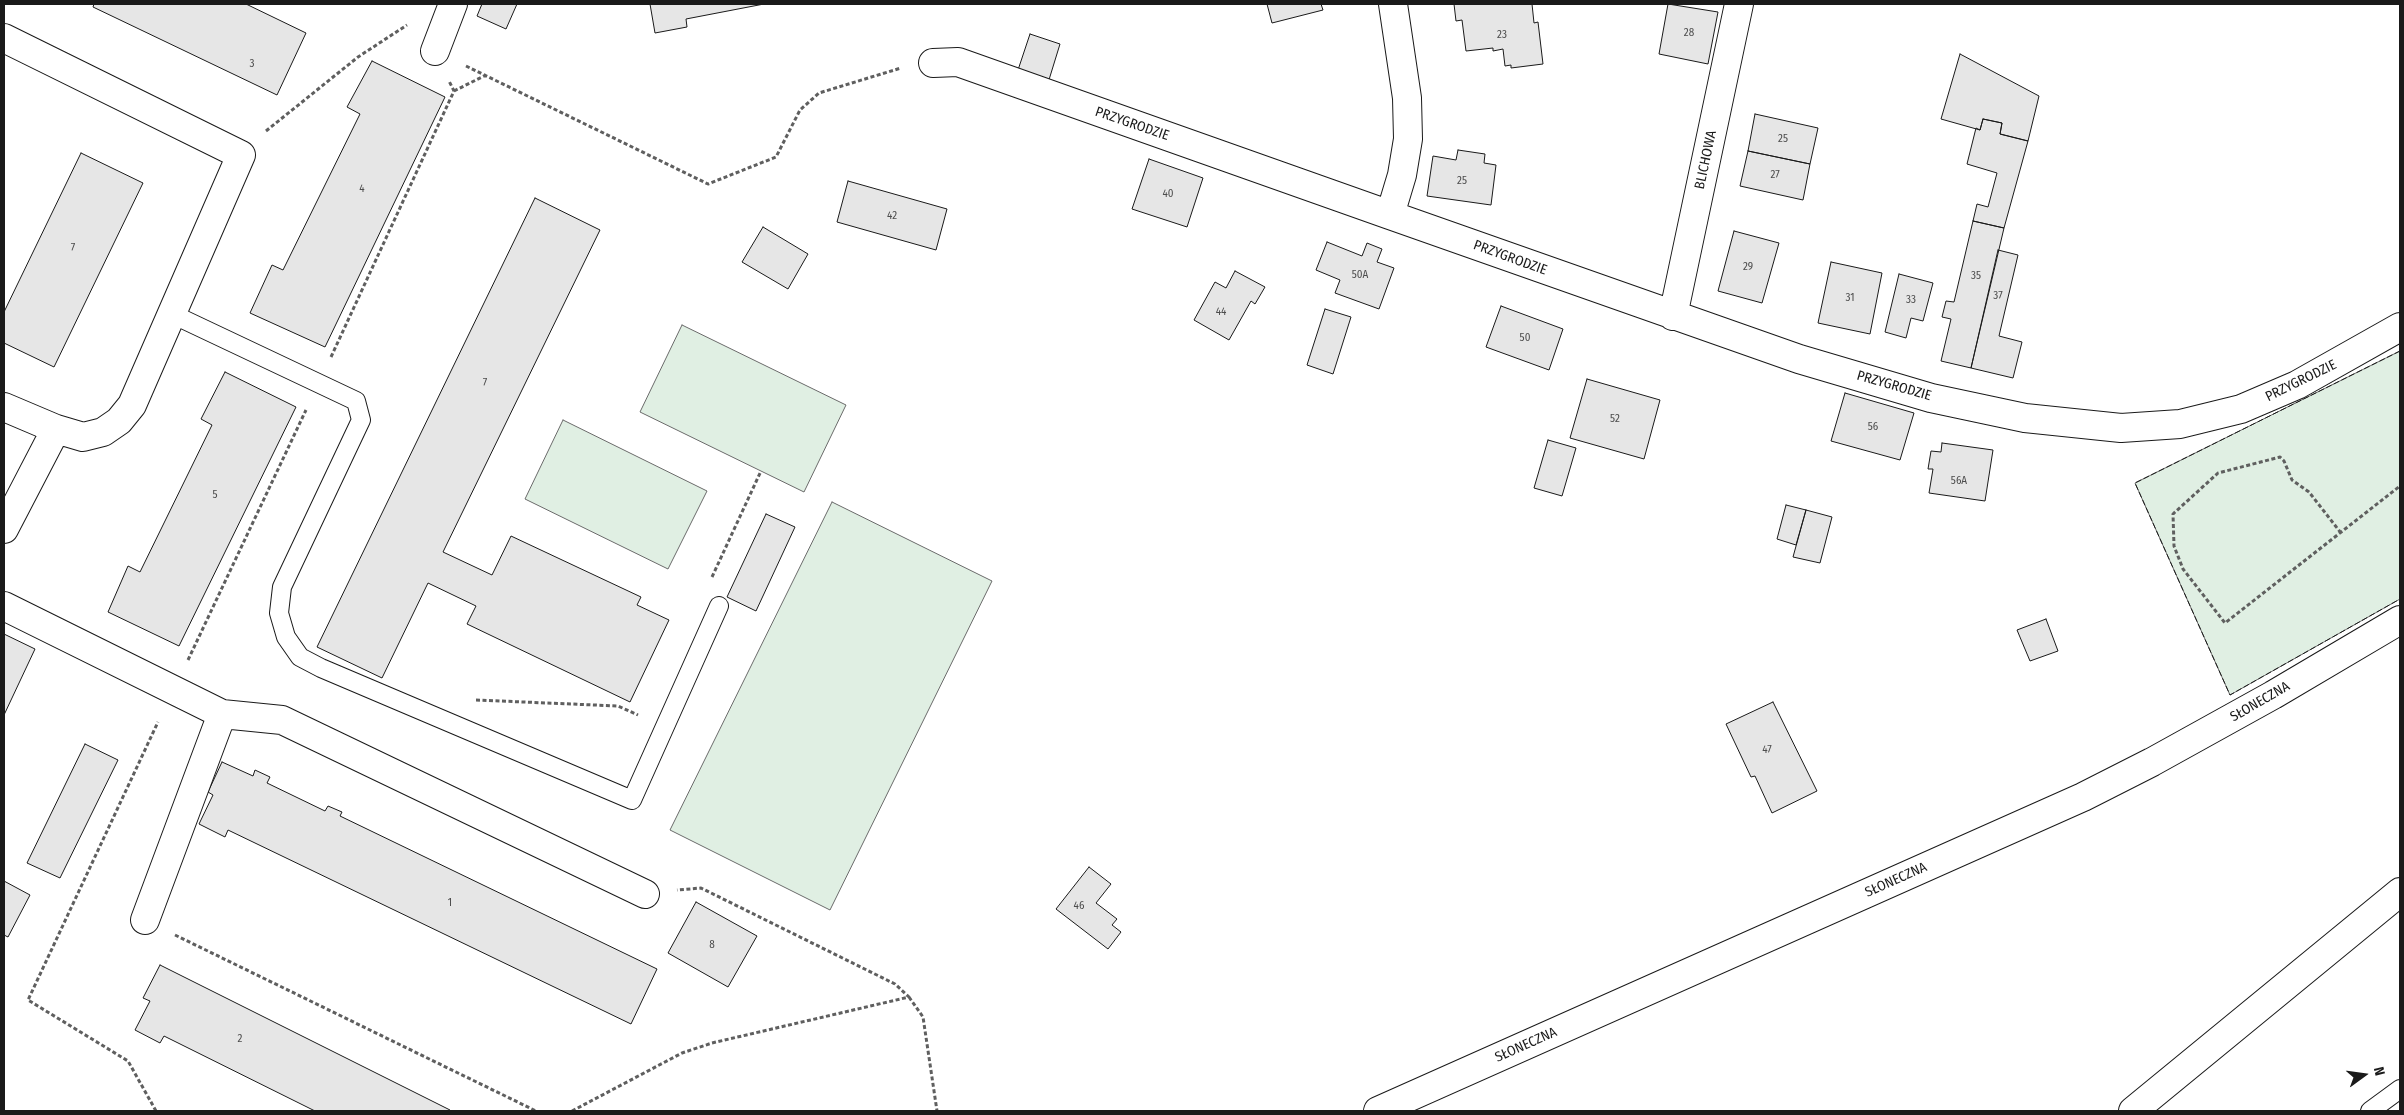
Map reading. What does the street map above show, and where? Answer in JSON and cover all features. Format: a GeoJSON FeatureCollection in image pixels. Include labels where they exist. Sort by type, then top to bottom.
{"type":"FeatureCollection","features":[{"type":"Feature","properties":{"kind":"street"},"geometry":{"type":"LineString","coordinates":[[435,51],[453,4]]}},
{"type":"Feature","properties":{"kind":"street"},"geometry":{"type":"LineString","coordinates":[[1390,215],[1402,175],[1408,139],[1407,98],[1394,4]]}},
{"type":"Feature","properties":{"kind":"street","name":"BLICHOWA"},"geometry":{"type":"LineString","coordinates":[[1673,316],[1739,4]]}},
{"type":"Feature","properties":{"kind":"street"},"geometry":{"type":"LineString","coordinates":[[4,38],[242,155],[132,405],[119,421],[103,432],[83,437],[56,429],[4,407]]}},
{"type":"Feature","properties":{"kind":"street","name":"PRZYGRODZIE"},"geometry":{"type":"LineString","coordinates":[[934,63],[958,62],[1799,359],[1931,398],[2025,418],[2121,428],[2180,424],[2241,409],[2297,385],[2400,327]]}},
{"type":"Feature","properties":{"kind":"street"},"geometry":{"type":"LineString","coordinates":[[4,529],[56,429]]}},
{"type":"Feature","properties":{"kind":"street"},"geometry":{"type":"LineString","coordinates":[[4,606],[174,688],[222,714],[282,720],[646,894]]}},
{"type":"Feature","properties":{"kind":"street","name":"SŁONECZNA"},"geometry":{"type":"LineString","coordinates":[[1378,1111],[2083,797],[2256,705],[2400,620]]}},
{"type":"Feature","properties":{"kind":"street"},"geometry":{"type":"LineString","coordinates":[[145,920],[222,714]]}},
{"type":"Feature","properties":{"kind":"street"},"geometry":{"type":"LineString","coordinates":[[2134,1111],[2400,892]]}},
{"type":"Feature","properties":{"kind":"lane"},"geometry":{"type":"LineString","coordinates":[[172,314],[356,401],[361,420],[282,587],[279,614],[286,636],[300,657],[383,695],[632,800],[716,613]]}},
{"type":"Feature","properties":{"kind":"lane"},"geometry":{"type":"LineString","coordinates":[[2370,1111],[2400,1089]]}},
{"type":"Feature","properties":{"kind":"path"},"geometry":{"type":"LineString","coordinates":[[242,155],[253,142],[358,57],[418,17],[435,51],[708,184],[776,157],[800,110],[818,93],[887,70],[934,63]]}},
{"type":"Feature","properties":{"kind":"path"},"geometry":{"type":"LineString","coordinates":[[454,91],[486,75]]}},
{"type":"Feature","properties":{"kind":"path"},"geometry":{"type":"LineString","coordinates":[[2341,533],[2309,492],[2292,480],[2284,461],[2280,457],[2218,473],[2173,514],[2174,546],[2183,569],[2225,623],[2341,533],[2400,486]]}},
{"type":"Feature","properties":{"kind":"path"},"geometry":{"type":"LineString","coordinates":[[716,613],[696,612],[761,471]]}},
{"type":"Feature","properties":{"kind":"path"},"geometry":{"type":"LineString","coordinates":[[156,1111],[128,1061],[28,1000],[174,688]]}},
{"type":"Feature","properties":{"kind":"path"},"geometry":{"type":"LineString","coordinates":[[471,699],[618,706],[628,710]]}},
{"type":"Feature","properties":{"kind":"path"},"geometry":{"type":"LineString","coordinates":[[646,894],[701,888],[894,984],[909,997],[923,1017],[938,1111]]}},
{"type":"Feature","properties":{"kind":"path"},"geometry":{"type":"LineString","coordinates":[[145,920],[536,1111]]}},
{"type":"Feature","properties":{"kind":"path"},"geometry":{"type":"LineString","coordinates":[[572,1111],[682,1053],[712,1043],[909,997]]}},
{"type":"Feature","properties":{"kind":"green space"},"geometry":{"type":"Polygon","coordinates":[[[682,325],[846,405],[804,492],[640,412],[682,325]]]}},
{"type":"Feature","properties":{"kind":"green space"},"geometry":{"type":"Polygon","coordinates":[[[2400,351],[2400,599],[2230,695],[2135,483],[2400,351]]]}},
{"type":"Feature","properties":{"kind":"green space"},"geometry":{"type":"Polygon","coordinates":[[[563,420],[707,491],[668,569],[525,499],[563,420]]]}},
{"type":"Feature","properties":{"kind":"green space"},"geometry":{"type":"Polygon","coordinates":[[[832,502],[992,581],[830,910],[670,830],[832,502]]]}},
{"type":"Feature","properties":{"kind":"building"},"geometry":{"type":"Polygon","coordinates":[[[94,4],[246,4],[306,33],[277,95],[93,7],[94,4]]]}},
{"type":"Feature","properties":{"kind":"building"},"geometry":{"type":"Polygon","coordinates":[[[482,4],[517,4],[506,29],[477,16],[482,4]]]}},
{"type":"Feature","properties":{"kind":"building"},"geometry":{"type":"Polygon","coordinates":[[[650,4],[764,4],[686,19],[687,27],[655,33],[650,4]]]}},
{"type":"Feature","properties":{"kind":"building"},"geometry":{"type":"Polygon","coordinates":[[[1267,4],[1321,4],[1323,10],[1272,23],[1267,4]]]}},
{"type":"Feature","properties":{"kind":"building"},"geometry":{"type":"Polygon","coordinates":[[[1454,4],[1532,4],[1534,23],[1538,22],[1543,64],[1511,68],[1511,65],[1505,66],[1503,49],[1493,51],[1493,48],[1466,51],[1462,20],[1456,21],[1454,4]]]}},
{"type":"Feature","properties":{"kind":"building"},"geometry":{"type":"Polygon","coordinates":[[[1668,4],[1718,12],[1708,64],[1659,54],[1668,4]]]}},
{"type":"Feature","properties":{"kind":"building"},"geometry":{"type":"Polygon","coordinates":[[[1030,34],[1060,44],[1048,83],[1017,73],[1030,34]]]}},
{"type":"Feature","properties":{"kind":"building"},"geometry":{"type":"Polygon","coordinates":[[[1960,54],[2039,96],[2028,141],[2000,134],[2002,123],[1983,119],[1980,130],[1941,119],[1960,54]]]}},
{"type":"Feature","properties":{"kind":"building"},"geometry":{"type":"Polygon","coordinates":[[[372,61],[445,97],[325,347],[250,313],[272,265],[283,270],[360,114],[347,107],[372,61]]]}},
{"type":"Feature","properties":{"kind":"building"},"geometry":{"type":"Polygon","coordinates":[[[1755,114],[1818,128],[1810,164],[1748,151],[1755,114]]]}},
{"type":"Feature","properties":{"kind":"building"},"geometry":{"type":"Polygon","coordinates":[[[1983,119],[2002,123],[2000,134],[2028,141],[2004,228],[1973,221],[1977,204],[1988,207],[1997,173],[1967,164],[1976,128],[1980,130],[1983,119]]]}},
{"type":"Feature","properties":{"kind":"building"},"geometry":{"type":"Polygon","coordinates":[[[1458,150],[1485,154],[1484,163],[1496,165],[1491,205],[1427,196],[1433,156],[1456,160],[1458,150]]]}},
{"type":"Feature","properties":{"kind":"building"},"geometry":{"type":"Polygon","coordinates":[[[1748,151],[1810,164],[1803,200],[1740,186],[1748,151]]]}},
{"type":"Feature","properties":{"kind":"building"},"geometry":{"type":"Polygon","coordinates":[[[81,153],[143,183],[54,367],[4,343],[4,312],[81,153]]]}},
{"type":"Feature","properties":{"kind":"building"},"geometry":{"type":"Polygon","coordinates":[[[1149,159],[1203,178],[1187,227],[1132,209],[1149,159]]]}},
{"type":"Feature","properties":{"kind":"building"},"geometry":{"type":"Polygon","coordinates":[[[848,181],[947,209],[936,250],[837,222],[848,181]]]}},
{"type":"Feature","properties":{"kind":"building"},"geometry":{"type":"Polygon","coordinates":[[[535,198],[600,230],[443,552],[492,575],[511,536],[641,597],[637,605],[669,620],[630,702],[467,624],[476,606],[428,583],[382,678],[317,647],[535,198]]]}},
{"type":"Feature","properties":{"kind":"building"},"geometry":{"type":"Polygon","coordinates":[[[1973,221],[2004,228],[1971,368],[1941,361],[1951,319],[1942,317],[1946,301],[1954,302],[1973,221]]]}},
{"type":"Feature","properties":{"kind":"building"},"geometry":{"type":"Polygon","coordinates":[[[763,227],[808,254],[788,289],[742,262],[763,227]]]}},
{"type":"Feature","properties":{"kind":"building"},"geometry":{"type":"Polygon","coordinates":[[[1734,231],[1779,243],[1762,303],[1718,291],[1734,231]]]}},
{"type":"Feature","properties":{"kind":"building"},"geometry":{"type":"Polygon","coordinates":[[[1327,242],[1362,256],[1367,243],[1382,249],[1377,262],[1394,268],[1379,309],[1335,293],[1340,280],[1316,270],[1327,242]]]}},
{"type":"Feature","properties":{"kind":"building"},"geometry":{"type":"Polygon","coordinates":[[[1998,250],[2018,255],[1999,336],[2022,342],[2013,378],[1971,368],[1998,250]]]}},
{"type":"Feature","properties":{"kind":"building"},"geometry":{"type":"Polygon","coordinates":[[[1831,262],[1882,273],[1870,334],[1818,323],[1831,262]]]}},
{"type":"Feature","properties":{"kind":"building"},"geometry":{"type":"Polygon","coordinates":[[[1235,271],[1265,287],[1255,304],[1251,301],[1229,340],[1194,320],[1215,282],[1226,288],[1235,271]]]}},
{"type":"Feature","properties":{"kind":"building"},"geometry":{"type":"Polygon","coordinates":[[[1899,274],[1933,283],[1923,321],[1911,318],[1906,338],[1885,332],[1899,274]]]}},
{"type":"Feature","properties":{"kind":"building"},"geometry":{"type":"Polygon","coordinates":[[[1501,306],[1563,329],[1549,370],[1486,347],[1501,306]]]}},
{"type":"Feature","properties":{"kind":"building"},"geometry":{"type":"Polygon","coordinates":[[[1325,309],[1351,317],[1333,374],[1307,365],[1325,309]]]}},
{"type":"Feature","properties":{"kind":"building"},"geometry":{"type":"Polygon","coordinates":[[[225,372],[296,407],[179,646],[108,612],[128,566],[140,572],[212,425],[201,419],[225,372]]]}},
{"type":"Feature","properties":{"kind":"building"},"geometry":{"type":"Polygon","coordinates":[[[1587,379],[1660,400],[1644,459],[1570,438],[1587,379]]]}},
{"type":"Feature","properties":{"kind":"building"},"geometry":{"type":"Polygon","coordinates":[[[1845,393],[1914,413],[1900,460],[1831,441],[1845,393]]]}},
{"type":"Feature","properties":{"kind":"building"},"geometry":{"type":"Polygon","coordinates":[[[1548,440],[1576,448],[1562,496],[1534,488],[1548,440]]]}},
{"type":"Feature","properties":{"kind":"building"},"geometry":{"type":"Polygon","coordinates":[[[1942,443],[1993,450],[1985,501],[1929,493],[1933,469],[1928,469],[1931,451],[1941,452],[1942,443]]]}},
{"type":"Feature","properties":{"kind":"building"},"geometry":{"type":"Polygon","coordinates":[[[1786,505],[1806,510],[1796,545],[1777,539],[1786,505]]]}},
{"type":"Feature","properties":{"kind":"building"},"geometry":{"type":"Polygon","coordinates":[[[1806,510],[1832,517],[1820,563],[1793,557],[1806,510]]]}},
{"type":"Feature","properties":{"kind":"building"},"geometry":{"type":"Polygon","coordinates":[[[766,514],[795,527],[756,611],[727,597],[766,514]]]}},
{"type":"Feature","properties":{"kind":"building"},"geometry":{"type":"Polygon","coordinates":[[[2046,619],[2058,651],[2030,661],[2017,630],[2046,619]]]}},
{"type":"Feature","properties":{"kind":"building"},"geometry":{"type":"Polygon","coordinates":[[[4,634],[35,649],[4,715],[4,634]]]}},
{"type":"Feature","properties":{"kind":"building"},"geometry":{"type":"Polygon","coordinates":[[[1773,702],[1817,791],[1772,813],[1755,776],[1751,777],[1726,724],[1773,702]]]}},
{"type":"Feature","properties":{"kind":"building"},"geometry":{"type":"Polygon","coordinates":[[[85,744],[118,760],[60,878],[27,863],[85,744]]]}},
{"type":"Feature","properties":{"kind":"building"},"geometry":{"type":"Polygon","coordinates":[[[222,762],[253,776],[255,770],[270,777],[267,783],[325,811],[328,806],[342,812],[340,816],[657,969],[631,1024],[228,830],[225,837],[199,824],[213,795],[208,792],[222,762]]]}},
{"type":"Feature","properties":{"kind":"building"},"geometry":{"type":"Polygon","coordinates":[[[1089,867],[1111,884],[1096,903],[1117,919],[1112,925],[1121,932],[1108,949],[1056,909],[1089,867]]]}},
{"type":"Feature","properties":{"kind":"building"},"geometry":{"type":"Polygon","coordinates":[[[4,881],[30,895],[8,937],[4,935],[4,881]]]}},
{"type":"Feature","properties":{"kind":"building"},"geometry":{"type":"Polygon","coordinates":[[[696,902],[757,936],[728,987],[668,953],[696,902]]]}},
{"type":"Feature","properties":{"kind":"building"},"geometry":{"type":"Polygon","coordinates":[[[160,965],[450,1111],[315,1111],[164,1036],[160,1043],[135,1030],[150,1001],[143,998],[160,965]]]}},
{"type":"Feature","properties":{"kind":"fence"},"geometry":{"type":"LineString","coordinates":[[2400,351],[2135,483],[2230,695],[2400,599]]}}]}
